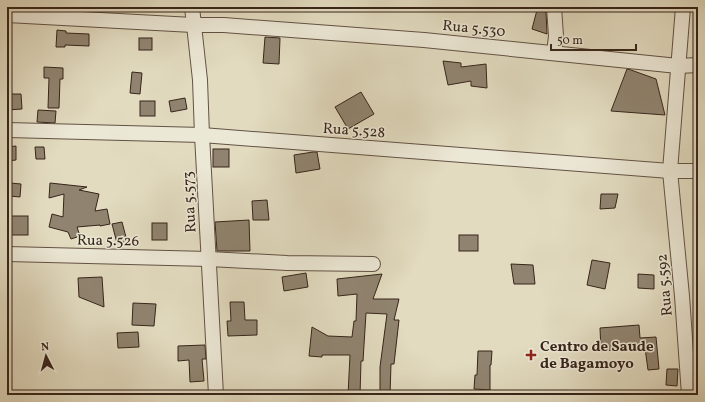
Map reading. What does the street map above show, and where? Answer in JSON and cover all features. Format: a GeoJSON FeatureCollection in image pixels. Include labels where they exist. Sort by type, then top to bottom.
{"type":"FeatureCollection","features":[{"type":"Feature","properties":{"kind":"street","name":"Rua 5.573"},"geometry":{"type":"LineString","coordinates":[[192,7],[200,80],[216,395]]}},
{"type":"Feature","properties":{"kind":"street"},"geometry":{"type":"LineString","coordinates":[[554,7],[556,36],[554,53]]}},
{"type":"Feature","properties":{"kind":"street","name":"Rua 5.592"},"geometry":{"type":"LineString","coordinates":[[682,7],[670,171],[682,296],[689,395]]}},
{"type":"Feature","properties":{"kind":"street","name":"Rua 5.530"},"geometry":{"type":"LineString","coordinates":[[7,15],[194,26],[224,25],[416,40],[678,66],[698,65]]}},
{"type":"Feature","properties":{"kind":"street","name":"Rua 5.528"},"geometry":{"type":"LineString","coordinates":[[7,130],[202,135],[670,171],[698,171]]}},
{"type":"Feature","properties":{"kind":"street","name":"Rua 5.526"},"geometry":{"type":"LineString","coordinates":[[7,254],[209,259],[287,263],[373,264]]}},
{"type":"Feature","properties":{"kind":"building"},"geometry":{"type":"Polygon","coordinates":[[[537,10],[546,12],[547,34],[532,29],[537,10]]]}},
{"type":"Feature","properties":{"kind":"building"},"geometry":{"type":"Polygon","coordinates":[[[57,30],[66,31],[66,33],[89,34],[89,46],[65,45],[65,47],[56,47],[57,30]]]}},
{"type":"Feature","properties":{"kind":"building"},"geometry":{"type":"Polygon","coordinates":[[[265,37],[280,38],[279,64],[263,63],[265,37]]]}},
{"type":"Feature","properties":{"kind":"building"},"geometry":{"type":"Polygon","coordinates":[[[139,38],[152,38],[152,50],[139,50],[139,38]]]}},
{"type":"Feature","properties":{"kind":"building"},"geometry":{"type":"Polygon","coordinates":[[[443,61],[461,63],[461,67],[486,64],[487,88],[471,86],[471,81],[448,85],[443,61]]]}},
{"type":"Feature","properties":{"kind":"building"},"geometry":{"type":"Polygon","coordinates":[[[44,67],[63,68],[63,79],[60,79],[59,108],[48,108],[49,78],[44,78],[44,67]]]}},
{"type":"Feature","properties":{"kind":"building"},"geometry":{"type":"Polygon","coordinates":[[[627,69],[656,79],[665,115],[611,111],[627,69]]]}},
{"type":"Feature","properties":{"kind":"building"},"geometry":{"type":"Polygon","coordinates":[[[132,72],[142,73],[140,94],[130,93],[132,72]]]}},
{"type":"Feature","properties":{"kind":"building"},"geometry":{"type":"Polygon","coordinates":[[[361,92],[374,114],[348,129],[335,107],[361,92]]]}},
{"type":"Feature","properties":{"kind":"building"},"geometry":{"type":"Polygon","coordinates":[[[7,94],[21,94],[22,109],[7,110],[7,94]]]}},
{"type":"Feature","properties":{"kind":"building"},"geometry":{"type":"Polygon","coordinates":[[[185,98],[187,109],[171,112],[169,101],[185,98]]]}},
{"type":"Feature","properties":{"kind":"building"},"geometry":{"type":"Polygon","coordinates":[[[140,101],[155,101],[155,116],[140,116],[140,101]]]}},
{"type":"Feature","properties":{"kind":"building"},"geometry":{"type":"Polygon","coordinates":[[[38,110],[56,111],[55,123],[37,122],[38,110]]]}},
{"type":"Feature","properties":{"kind":"building"},"geometry":{"type":"Polygon","coordinates":[[[16,146],[16,160],[7,161],[7,147],[16,146]]]}},
{"type":"Feature","properties":{"kind":"building"},"geometry":{"type":"Polygon","coordinates":[[[35,147],[44,147],[45,159],[36,159],[35,147]]]}},
{"type":"Feature","properties":{"kind":"building"},"geometry":{"type":"Polygon","coordinates":[[[213,149],[229,149],[229,167],[213,167],[213,149]]]}},
{"type":"Feature","properties":{"kind":"building"},"geometry":{"type":"Polygon","coordinates":[[[317,152],[320,169],[296,173],[294,155],[317,152]]]}},
{"type":"Feature","properties":{"kind":"building"},"geometry":{"type":"Polygon","coordinates":[[[10,183],[21,184],[20,197],[9,196],[10,183]]]}},
{"type":"Feature","properties":{"kind":"building"},"geometry":{"type":"Polygon","coordinates":[[[50,183],[87,187],[79,190],[99,194],[95,211],[107,209],[110,224],[77,227],[80,236],[71,239],[68,232],[49,227],[52,214],[63,217],[64,194],[49,198],[50,183]]]}},
{"type":"Feature","properties":{"kind":"building"},"geometry":{"type":"Polygon","coordinates":[[[601,194],[618,194],[615,208],[600,209],[601,194]]]}},
{"type":"Feature","properties":{"kind":"building"},"geometry":{"type":"Polygon","coordinates":[[[267,200],[269,220],[253,220],[252,201],[267,200]]]}},
{"type":"Feature","properties":{"kind":"building"},"geometry":{"type":"Polygon","coordinates":[[[10,216],[28,216],[28,235],[10,235],[10,216]]]}},
{"type":"Feature","properties":{"kind":"building"},"geometry":{"type":"Polygon","coordinates":[[[249,220],[250,251],[217,251],[215,222],[249,220]]]}},
{"type":"Feature","properties":{"kind":"building"},"geometry":{"type":"Polygon","coordinates":[[[122,222],[127,241],[117,243],[112,224],[122,222]]]}},
{"type":"Feature","properties":{"kind":"building"},"geometry":{"type":"Polygon","coordinates":[[[152,223],[167,223],[167,240],[152,240],[152,223]]]}},
{"type":"Feature","properties":{"kind":"building"},"geometry":{"type":"Polygon","coordinates":[[[459,235],[478,235],[478,251],[459,251],[459,235]]]}},
{"type":"Feature","properties":{"kind":"building"},"geometry":{"type":"Polygon","coordinates":[[[592,260],[610,263],[605,289],[587,285],[592,260]]]}},
{"type":"Feature","properties":{"kind":"building"},"geometry":{"type":"Polygon","coordinates":[[[511,264],[533,265],[535,284],[514,284],[511,264]]]}},
{"type":"Feature","properties":{"kind":"building"},"geometry":{"type":"Polygon","coordinates":[[[306,273],[308,287],[284,291],[282,277],[306,273]]]}},
{"type":"Feature","properties":{"kind":"building"},"geometry":{"type":"Polygon","coordinates":[[[382,274],[373,299],[399,299],[394,320],[399,320],[394,364],[391,364],[390,395],[380,395],[380,367],[387,314],[366,313],[363,361],[361,361],[360,395],[348,395],[350,355],[322,355],[322,357],[309,356],[312,327],[328,336],[352,337],[354,321],[356,321],[357,294],[338,296],[337,279],[382,274]]]}},
{"type":"Feature","properties":{"kind":"building"},"geometry":{"type":"Polygon","coordinates":[[[638,274],[654,275],[654,289],[638,288],[638,274]]]}},
{"type":"Feature","properties":{"kind":"building"},"geometry":{"type":"Polygon","coordinates":[[[102,277],[104,307],[79,297],[78,278],[102,277]]]}},
{"type":"Feature","properties":{"kind":"building"},"geometry":{"type":"Polygon","coordinates":[[[230,302],[244,302],[245,320],[257,320],[257,335],[228,336],[227,321],[231,321],[230,302]]]}},
{"type":"Feature","properties":{"kind":"building"},"geometry":{"type":"Polygon","coordinates":[[[133,303],[156,304],[154,326],[132,325],[133,303]]]}},
{"type":"Feature","properties":{"kind":"building"},"geometry":{"type":"Polygon","coordinates":[[[639,325],[640,338],[656,337],[659,369],[648,370],[645,348],[601,351],[600,328],[639,325]]]}},
{"type":"Feature","properties":{"kind":"building"},"geometry":{"type":"Polygon","coordinates":[[[138,332],[139,347],[118,348],[117,333],[138,332]]]}},
{"type":"Feature","properties":{"kind":"building"},"geometry":{"type":"Polygon","coordinates":[[[205,345],[206,359],[202,359],[204,381],[190,382],[189,360],[178,361],[178,346],[205,345]]]}},
{"type":"Feature","properties":{"kind":"building"},"geometry":{"type":"Polygon","coordinates":[[[478,351],[492,351],[490,365],[490,390],[474,389],[475,375],[477,375],[478,351]]]}},
{"type":"Feature","properties":{"kind":"building"},"geometry":{"type":"Polygon","coordinates":[[[667,369],[678,369],[677,386],[666,385],[667,369]]]}},
{"type":"Feature","properties":{"kind":"place","name":"Centro de Saude de Bagamoyo"},"geometry":{"type":"Point","coordinates":[531,355]}}]}
